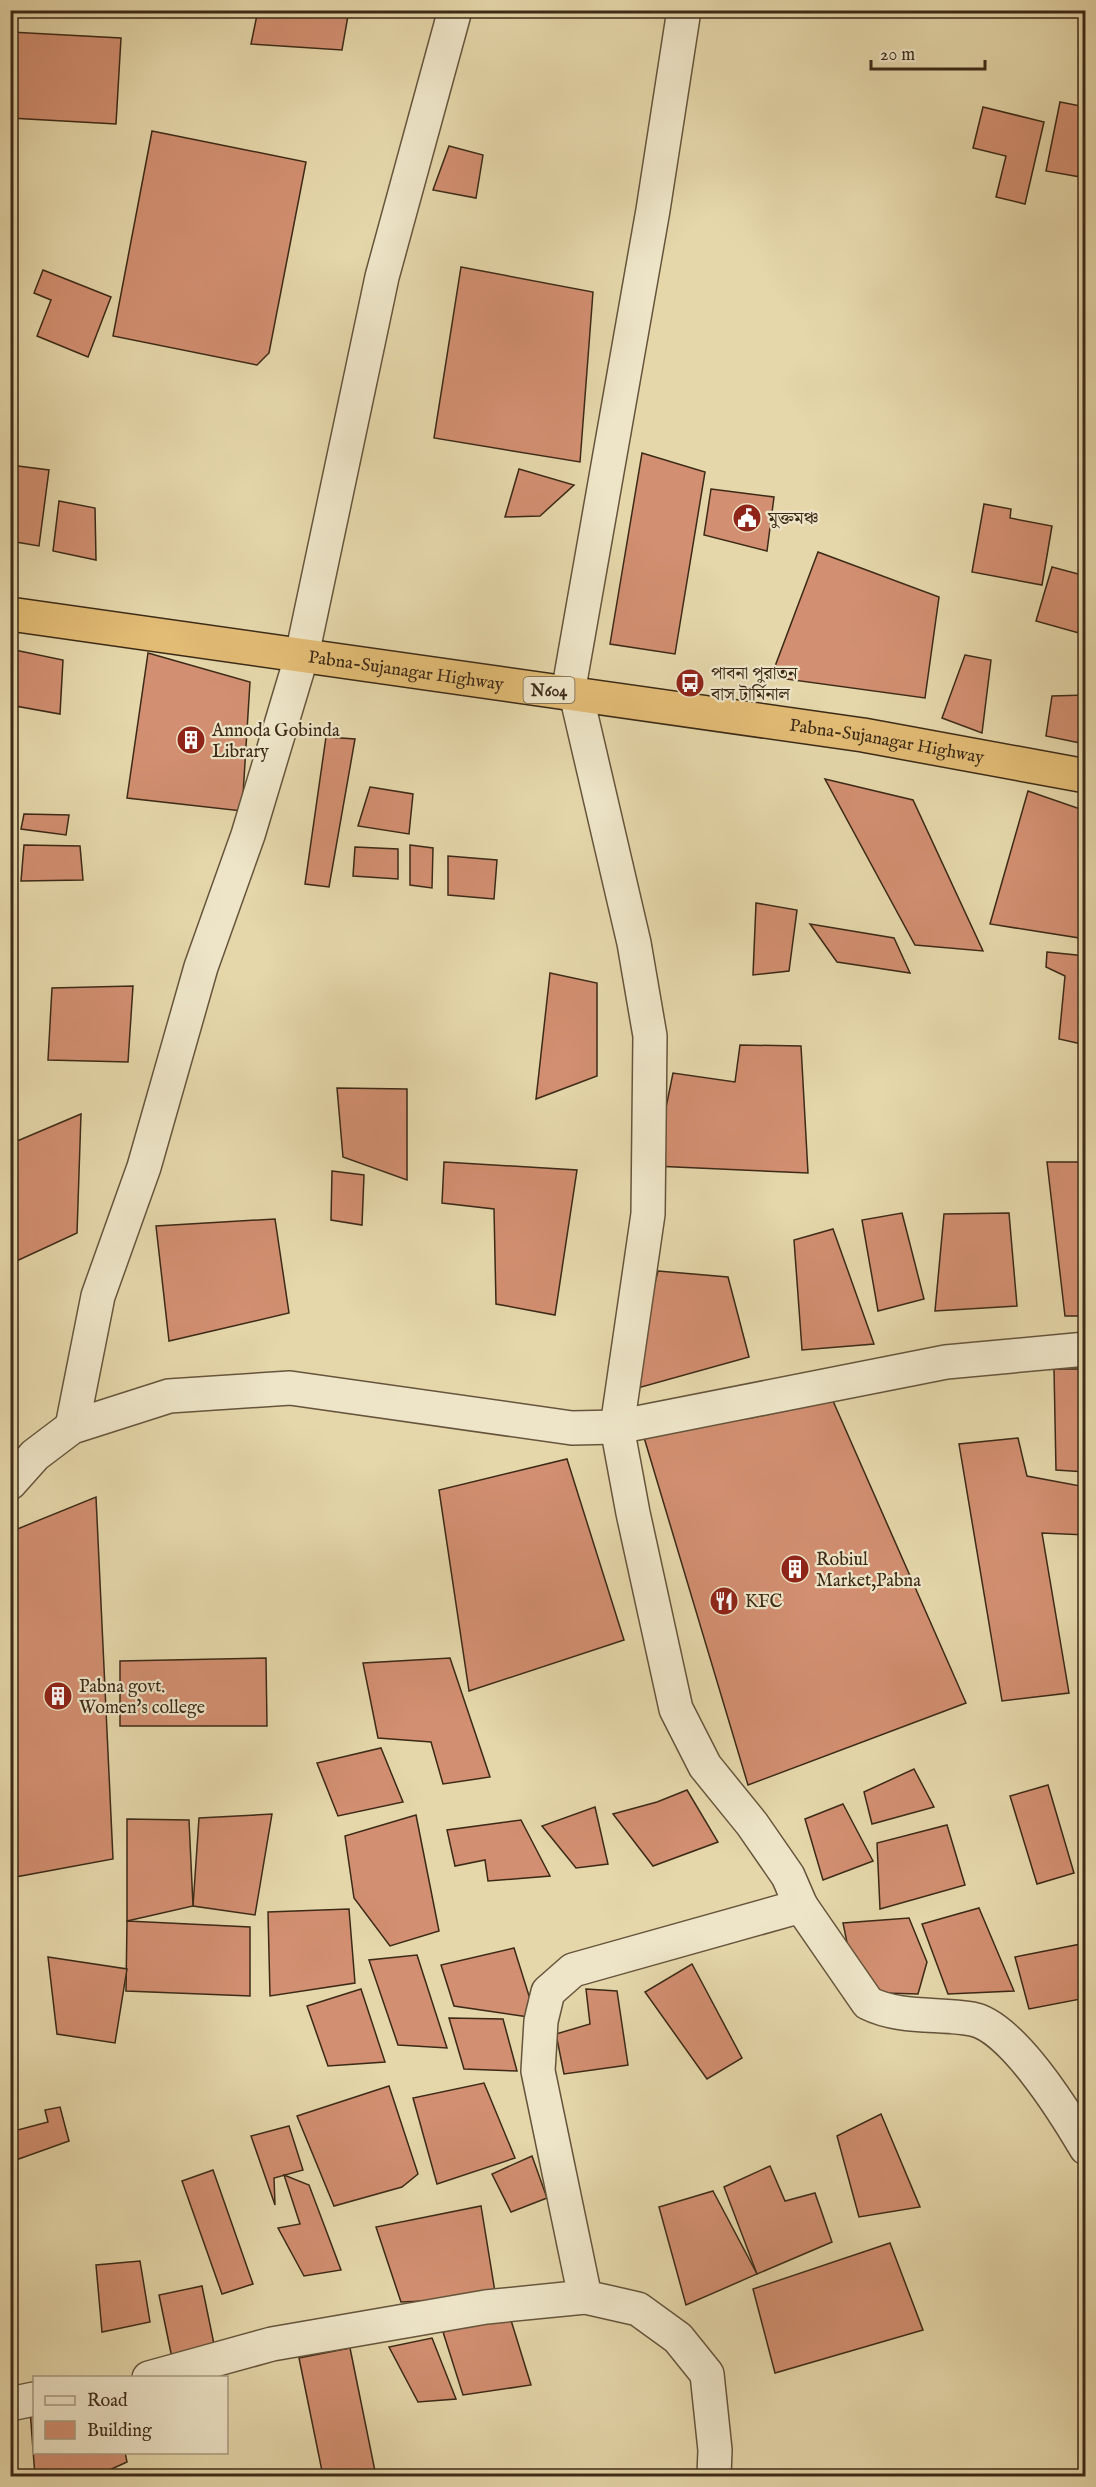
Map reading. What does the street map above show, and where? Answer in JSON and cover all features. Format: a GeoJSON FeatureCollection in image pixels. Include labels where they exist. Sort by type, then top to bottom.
{"type":"FeatureCollection","features":[{"type":"Feature","properties":{"kind":"highway","name":"Pabna-Sujanagar Highway"},"geometry":{"type":"LineString","coordinates":[[10,614],[863,735],[1086,776]]}},
{"type":"Feature","properties":{"kind":"street"},"geometry":{"type":"LineString","coordinates":[[72,1427],[98,1296],[144,1167],[201,967],[248,835],[302,655],[382,277],[455,10]]}},
{"type":"Feature","properties":{"kind":"street"},"geometry":{"type":"LineString","coordinates":[[684,10],[572,694],[634,944],[650,1036],[648,1214],[617,1426],[633,1513],[676,1709],[705,1766],[752,1824],[788,1876],[801,1906],[868,2003],[885,2012],[974,2019],[991,2025],[1003,2036],[1060,2104],[1086,2148]]}},
{"type":"Feature","properties":{"kind":"street"},"geometry":{"type":"LineString","coordinates":[[10,1483],[35,1455],[72,1427],[169,1396],[290,1388],[572,1428],[617,1426],[946,1362],[1086,1349]]}},
{"type":"Feature","properties":{"kind":"street"},"geometry":{"type":"LineString","coordinates":[[585,2297],[538,2071],[541,2021],[548,1992],[573,1970],[801,1906]]}},
{"type":"Feature","properties":{"kind":"street"},"geometry":{"type":"LineString","coordinates":[[156,2376],[272,2344],[486,2307],[585,2297],[638,2309],[678,2338],[707,2374],[715,2450],[714,2476]]}},
{"type":"Feature","properties":{"kind":"street"},"geometry":{"type":"LineString","coordinates":[[10,2404],[33,2399]]}},
{"type":"Feature","properties":{"kind":"building"},"geometry":{"type":"Polygon","coordinates":[[[258,10],[349,10],[342,50],[251,44],[258,10]]]}},
{"type":"Feature","properties":{"kind":"building"},"geometry":{"type":"Polygon","coordinates":[[[10,32],[121,38],[116,124],[10,118],[10,32]]]}},
{"type":"Feature","properties":{"kind":"building"},"geometry":{"type":"Polygon","coordinates":[[[1060,102],[1086,107],[1086,178],[1046,171],[1060,102]]]}},
{"type":"Feature","properties":{"kind":"building"},"geometry":{"type":"Polygon","coordinates":[[[983,107],[1044,122],[1025,204],[996,197],[1006,156],[973,148],[983,107]]]}},
{"type":"Feature","properties":{"kind":"building"},"geometry":{"type":"Polygon","coordinates":[[[152,131],[306,162],[269,353],[257,365],[113,336],[152,131]]]}},
{"type":"Feature","properties":{"kind":"building"},"geometry":{"type":"Polygon","coordinates":[[[449,146],[483,155],[476,198],[433,190],[449,146]]]}},
{"type":"Feature","properties":{"kind":"building"},"geometry":{"type":"Polygon","coordinates":[[[461,267],[593,292],[580,462],[434,438],[461,267]]]}},
{"type":"Feature","properties":{"kind":"building"},"geometry":{"type":"Polygon","coordinates":[[[43,270],[111,297],[88,357],[37,336],[51,300],[34,293],[43,270]]]}},
{"type":"Feature","properties":{"kind":"building"},"geometry":{"type":"Polygon","coordinates":[[[642,453],[705,472],[675,654],[610,644],[642,453]]]}},
{"type":"Feature","properties":{"kind":"building"},"geometry":{"type":"Polygon","coordinates":[[[10,465],[49,470],[39,546],[10,541],[10,465]]]}},
{"type":"Feature","properties":{"kind":"building"},"geometry":{"type":"Polygon","coordinates":[[[519,469],[574,485],[540,516],[505,517],[519,469]]]}},
{"type":"Feature","properties":{"kind":"building"},"geometry":{"type":"Polygon","coordinates":[[[711,489],[774,497],[767,551],[704,535],[711,489]]]}},
{"type":"Feature","properties":{"kind":"building"},"geometry":{"type":"Polygon","coordinates":[[[59,501],[95,508],[96,560],[53,551],[59,501]]]}},
{"type":"Feature","properties":{"kind":"building"},"geometry":{"type":"Polygon","coordinates":[[[984,504],[1011,509],[1010,518],[1052,526],[1042,585],[972,572],[984,504]]]}},
{"type":"Feature","properties":{"kind":"building"},"geometry":{"type":"Polygon","coordinates":[[[818,552],[939,597],[925,698],[771,677],[818,552]]]}},
{"type":"Feature","properties":{"kind":"building"},"geometry":{"type":"Polygon","coordinates":[[[1052,567],[1086,576],[1086,635],[1036,621],[1052,567]]]}},
{"type":"Feature","properties":{"kind":"building"},"geometry":{"type":"Polygon","coordinates":[[[10,649],[63,660],[60,714],[10,705],[10,649]]]}},
{"type":"Feature","properties":{"kind":"building","name":"Annoda Gobinda Library"},"geometry":{"type":"Polygon","coordinates":[[[148,653],[250,682],[242,811],[127,798],[148,653]]]}},
{"type":"Feature","properties":{"kind":"building"},"geometry":{"type":"Polygon","coordinates":[[[965,655],[991,660],[982,733],[942,718],[965,655]]]}},
{"type":"Feature","properties":{"kind":"building"},"geometry":{"type":"Polygon","coordinates":[[[1086,695],[1085,744],[1046,736],[1052,696],[1086,695]]]}},
{"type":"Feature","properties":{"kind":"building"},"geometry":{"type":"Polygon","coordinates":[[[326,737],[355,739],[329,887],[305,884],[326,737]]]}},
{"type":"Feature","properties":{"kind":"building"},"geometry":{"type":"Polygon","coordinates":[[[825,779],[913,800],[983,951],[915,945],[825,779]]]}},
{"type":"Feature","properties":{"kind":"building"},"geometry":{"type":"Polygon","coordinates":[[[370,787],[413,794],[409,834],[358,826],[370,787]]]}},
{"type":"Feature","properties":{"kind":"building"},"geometry":{"type":"Polygon","coordinates":[[[1028,791],[1086,811],[1086,939],[990,924],[1028,791]]]}},
{"type":"Feature","properties":{"kind":"building"},"geometry":{"type":"Polygon","coordinates":[[[24,814],[69,815],[66,835],[21,829],[24,814]]]}},
{"type":"Feature","properties":{"kind":"building"},"geometry":{"type":"Polygon","coordinates":[[[24,845],[80,846],[83,880],[21,881],[24,845]]]}},
{"type":"Feature","properties":{"kind":"building"},"geometry":{"type":"Polygon","coordinates":[[[410,845],[433,848],[432,888],[410,885],[410,845]]]}},
{"type":"Feature","properties":{"kind":"building"},"geometry":{"type":"Polygon","coordinates":[[[355,847],[398,849],[398,879],[353,876],[355,847]]]}},
{"type":"Feature","properties":{"kind":"building"},"geometry":{"type":"Polygon","coordinates":[[[448,856],[497,860],[494,899],[448,895],[448,856]]]}},
{"type":"Feature","properties":{"kind":"building"},"geometry":{"type":"Polygon","coordinates":[[[756,903],[797,910],[789,971],[753,975],[756,903]]]}},
{"type":"Feature","properties":{"kind":"building"},"geometry":{"type":"Polygon","coordinates":[[[810,924],[894,938],[910,973],[837,962],[810,924]]]}},
{"type":"Feature","properties":{"kind":"building"},"geometry":{"type":"Polygon","coordinates":[[[1047,952],[1086,956],[1086,1045],[1059,1039],[1065,976],[1046,967],[1047,952]]]}},
{"type":"Feature","properties":{"kind":"building"},"geometry":{"type":"Polygon","coordinates":[[[550,973],[597,983],[597,1076],[536,1099],[550,973]]]}},
{"type":"Feature","properties":{"kind":"building"},"geometry":{"type":"Polygon","coordinates":[[[133,986],[128,1062],[48,1060],[52,988],[133,986]]]}},
{"type":"Feature","properties":{"kind":"building"},"geometry":{"type":"Polygon","coordinates":[[[740,1045],[801,1046],[808,1173],[654,1166],[673,1073],[735,1082],[740,1045]]]}},
{"type":"Feature","properties":{"kind":"building"},"geometry":{"type":"Polygon","coordinates":[[[337,1088],[407,1089],[407,1180],[343,1157],[337,1088]]]}},
{"type":"Feature","properties":{"kind":"building"},"geometry":{"type":"Polygon","coordinates":[[[81,1114],[77,1233],[10,1264],[10,1144],[81,1114]]]}},
{"type":"Feature","properties":{"kind":"building"},"geometry":{"type":"Polygon","coordinates":[[[444,1162],[577,1170],[555,1315],[496,1304],[494,1209],[442,1203],[444,1162]]]}},
{"type":"Feature","properties":{"kind":"building"},"geometry":{"type":"Polygon","coordinates":[[[1047,1162],[1086,1162],[1086,1316],[1065,1316],[1047,1162]]]}},
{"type":"Feature","properties":{"kind":"building"},"geometry":{"type":"Polygon","coordinates":[[[332,1171],[364,1175],[362,1225],[331,1220],[332,1171]]]}},
{"type":"Feature","properties":{"kind":"building"},"geometry":{"type":"Polygon","coordinates":[[[902,1213],[924,1299],[878,1311],[862,1220],[902,1213]]]}},
{"type":"Feature","properties":{"kind":"building"},"geometry":{"type":"Polygon","coordinates":[[[1009,1213],[1017,1306],[935,1311],[944,1214],[1009,1213]]]}},
{"type":"Feature","properties":{"kind":"building"},"geometry":{"type":"Polygon","coordinates":[[[275,1219],[289,1313],[169,1341],[156,1226],[275,1219]]]}},
{"type":"Feature","properties":{"kind":"building"},"geometry":{"type":"Polygon","coordinates":[[[833,1229],[874,1344],[802,1350],[794,1240],[833,1229]]]}},
{"type":"Feature","properties":{"kind":"building"},"geometry":{"type":"Polygon","coordinates":[[[658,1271],[728,1277],[749,1357],[627,1391],[658,1271]]]}},
{"type":"Feature","properties":{"kind":"building"},"geometry":{"type":"Polygon","coordinates":[[[1054,1369],[1086,1369],[1086,1472],[1056,1470],[1054,1369]]]}},
{"type":"Feature","properties":{"kind":"building","name":"Robiul Market,Pabna"},"geometry":{"type":"Polygon","coordinates":[[[833,1401],[966,1703],[748,1785],[643,1434],[751,1418],[833,1401]]]}},
{"type":"Feature","properties":{"kind":"building"},"geometry":{"type":"Polygon","coordinates":[[[1018,1438],[1027,1476],[1086,1487],[1086,1535],[1042,1533],[1069,1693],[1002,1701],[959,1444],[1018,1438]]]}},
{"type":"Feature","properties":{"kind":"building"},"geometry":{"type":"Polygon","coordinates":[[[567,1459],[624,1640],[469,1691],[439,1490],[567,1459]]]}},
{"type":"Feature","properties":{"kind":"building","name":"Pabna govt. Women's college"},"geometry":{"type":"Polygon","coordinates":[[[96,1497],[113,1859],[10,1878],[10,1532],[96,1497]]]}},
{"type":"Feature","properties":{"kind":"building"},"geometry":{"type":"Polygon","coordinates":[[[266,1658],[267,1726],[120,1726],[120,1661],[266,1658]]]}},
{"type":"Feature","properties":{"kind":"building"},"geometry":{"type":"Polygon","coordinates":[[[450,1658],[490,1777],[443,1784],[431,1742],[378,1738],[363,1663],[450,1658]]]}},
{"type":"Feature","properties":{"kind":"building"},"geometry":{"type":"Polygon","coordinates":[[[381,1748],[403,1802],[338,1816],[317,1763],[381,1748]]]}},
{"type":"Feature","properties":{"kind":"building"},"geometry":{"type":"Polygon","coordinates":[[[914,1769],[934,1807],[872,1824],[864,1792],[914,1769]]]}},
{"type":"Feature","properties":{"kind":"building"},"geometry":{"type":"Polygon","coordinates":[[[1048,1785],[1074,1873],[1037,1884],[1010,1796],[1048,1785]]]}},
{"type":"Feature","properties":{"kind":"building"},"geometry":{"type":"Polygon","coordinates":[[[687,1790],[718,1842],[653,1866],[613,1814],[657,1802],[687,1790]]]}},
{"type":"Feature","properties":{"kind":"building"},"geometry":{"type":"Polygon","coordinates":[[[843,1804],[873,1861],[823,1880],[805,1819],[843,1804]]]}},
{"type":"Feature","properties":{"kind":"building"},"geometry":{"type":"Polygon","coordinates":[[[595,1807],[608,1864],[576,1868],[542,1826],[595,1807]]]}},
{"type":"Feature","properties":{"kind":"building"},"geometry":{"type":"Polygon","coordinates":[[[272,1814],[255,1915],[193,1906],[199,1818],[272,1814]]]}},
{"type":"Feature","properties":{"kind":"building"},"geometry":{"type":"Polygon","coordinates":[[[416,1815],[439,1931],[390,1946],[354,1898],[345,1836],[416,1815]]]}},
{"type":"Feature","properties":{"kind":"building"},"geometry":{"type":"Polygon","coordinates":[[[127,1819],[189,1820],[193,1906],[127,1921],[127,1819]]]}},
{"type":"Feature","properties":{"kind":"building"},"geometry":{"type":"Polygon","coordinates":[[[521,1820],[550,1876],[488,1881],[485,1860],[455,1866],[447,1830],[521,1820]]]}},
{"type":"Feature","properties":{"kind":"building"},"geometry":{"type":"Polygon","coordinates":[[[947,1825],[965,1885],[880,1909],[877,1843],[947,1825]]]}},
{"type":"Feature","properties":{"kind":"building"},"geometry":{"type":"Polygon","coordinates":[[[979,1908],[1014,1991],[948,1994],[922,1924],[979,1908]]]}},
{"type":"Feature","properties":{"kind":"building"},"geometry":{"type":"Polygon","coordinates":[[[349,1909],[355,1983],[270,1996],[268,1912],[349,1909]]]}},
{"type":"Feature","properties":{"kind":"building"},"geometry":{"type":"Polygon","coordinates":[[[909,1918],[927,1962],[918,1994],[884,1993],[852,1967],[843,1923],[909,1918]]]}},
{"type":"Feature","properties":{"kind":"building"},"geometry":{"type":"Polygon","coordinates":[[[127,1921],[250,1927],[250,1996],[126,1991],[127,1921]]]}},
{"type":"Feature","properties":{"kind":"building"},"geometry":{"type":"Polygon","coordinates":[[[1086,1943],[1086,1998],[1029,2009],[1015,1957],[1086,1943]]]}},
{"type":"Feature","properties":{"kind":"building"},"geometry":{"type":"Polygon","coordinates":[[[514,1948],[536,2018],[454,2006],[441,1965],[514,1948]]]}},
{"type":"Feature","properties":{"kind":"building"},"geometry":{"type":"Polygon","coordinates":[[[417,1955],[447,2048],[398,2045],[369,1960],[417,1955]]]}},
{"type":"Feature","properties":{"kind":"building"},"geometry":{"type":"Polygon","coordinates":[[[48,1957],[127,1969],[115,2043],[57,2034],[48,1957]]]}},
{"type":"Feature","properties":{"kind":"building"},"geometry":{"type":"Polygon","coordinates":[[[692,1964],[742,2058],[707,2079],[645,1992],[692,1964]]]}},
{"type":"Feature","properties":{"kind":"building"},"geometry":{"type":"Polygon","coordinates":[[[361,1989],[385,2062],[328,2066],[307,2006],[361,1989]]]}},
{"type":"Feature","properties":{"kind":"building"},"geometry":{"type":"Polygon","coordinates":[[[586,1989],[617,1991],[628,2065],[564,2074],[556,2034],[590,2024],[586,1989]]]}},
{"type":"Feature","properties":{"kind":"building"},"geometry":{"type":"Polygon","coordinates":[[[449,2018],[503,2019],[517,2071],[464,2069],[449,2018]]]}},
{"type":"Feature","properties":{"kind":"building"},"geometry":{"type":"Polygon","coordinates":[[[484,2083],[515,2158],[437,2184],[413,2098],[484,2083]]]}},
{"type":"Feature","properties":{"kind":"building"},"geometry":{"type":"Polygon","coordinates":[[[389,2086],[418,2174],[402,2187],[334,2206],[297,2116],[389,2086]]]}},
{"type":"Feature","properties":{"kind":"building"},"geometry":{"type":"Polygon","coordinates":[[[60,2107],[69,2141],[16,2160],[10,2132],[48,2122],[45,2110],[60,2107]]]}},
{"type":"Feature","properties":{"kind":"building"},"geometry":{"type":"Polygon","coordinates":[[[881,2114],[920,2207],[859,2217],[837,2136],[881,2114]]]}},
{"type":"Feature","properties":{"kind":"building"},"geometry":{"type":"Polygon","coordinates":[[[289,2126],[303,2170],[274,2178],[275,2205],[251,2136],[289,2126]]]}},
{"type":"Feature","properties":{"kind":"building"},"geometry":{"type":"Polygon","coordinates":[[[532,2156],[547,2198],[511,2212],[492,2174],[532,2156]]]}},
{"type":"Feature","properties":{"kind":"building"},"geometry":{"type":"Polygon","coordinates":[[[770,2166],[785,2201],[815,2193],[832,2242],[757,2274],[724,2187],[770,2166]]]}},
{"type":"Feature","properties":{"kind":"building"},"geometry":{"type":"Polygon","coordinates":[[[213,2170],[253,2284],[222,2294],[182,2181],[213,2170]]]}},
{"type":"Feature","properties":{"kind":"building"},"geometry":{"type":"Polygon","coordinates":[[[284,2175],[309,2185],[341,2270],[304,2276],[278,2228],[300,2224],[284,2175]]]}},
{"type":"Feature","properties":{"kind":"building"},"geometry":{"type":"Polygon","coordinates":[[[713,2191],[757,2274],[686,2305],[659,2207],[713,2191]]]}},
{"type":"Feature","properties":{"kind":"building"},"geometry":{"type":"Polygon","coordinates":[[[481,2206],[496,2298],[401,2302],[376,2227],[481,2206]]]}},
{"type":"Feature","properties":{"kind":"building"},"geometry":{"type":"Polygon","coordinates":[[[890,2243],[923,2330],[775,2373],[753,2289],[890,2243]]]}},
{"type":"Feature","properties":{"kind":"building"},"geometry":{"type":"Polygon","coordinates":[[[140,2261],[150,2322],[102,2332],[96,2265],[140,2261]]]}},
{"type":"Feature","properties":{"kind":"building"},"geometry":{"type":"Polygon","coordinates":[[[202,2286],[215,2349],[172,2358],[159,2295],[202,2286]]]}},
{"type":"Feature","properties":{"kind":"building"},"geometry":{"type":"Polygon","coordinates":[[[510,2317],[531,2385],[463,2395],[443,2332],[510,2317]]]}},
{"type":"Feature","properties":{"kind":"building"},"geometry":{"type":"Polygon","coordinates":[[[432,2338],[456,2399],[418,2402],[389,2347],[432,2338]]]}},
{"type":"Feature","properties":{"kind":"building"},"geometry":{"type":"Polygon","coordinates":[[[350,2348],[376,2476],[323,2476],[299,2358],[350,2348]]]}},
{"type":"Feature","properties":{"kind":"building"},"geometry":{"type":"Polygon","coordinates":[[[30,2410],[33,2410],[33,2450],[30,2410]]]}},
{"type":"Feature","properties":{"kind":"building"},"geometry":{"type":"Polygon","coordinates":[[[33,2454],[125,2454],[127,2462],[107,2471],[107,2476],[35,2476],[33,2454]]]}},
{"type":"Feature","properties":{"kind":"place","name":"মুক্তমঞ্চ"},"geometry":{"type":"Point","coordinates":[747,518]}},
{"type":"Feature","properties":{"kind":"place","name":"পাবনা পুরাতন বাস টার্মিনাল"},"geometry":{"type":"Point","coordinates":[690,683]}},
{"type":"Feature","properties":{"kind":"place","name":"Annoda Gobinda Library"},"geometry":{"type":"Point","coordinates":[191,740]}},
{"type":"Feature","properties":{"kind":"place","name":"Robiul Market,Pabna"},"geometry":{"type":"Point","coordinates":[795,1569]}},
{"type":"Feature","properties":{"kind":"place","name":"KFC"},"geometry":{"type":"Point","coordinates":[724,1601]}},
{"type":"Feature","properties":{"kind":"place","name":"Pabna govt. Women's college"},"geometry":{"type":"Point","coordinates":[58,1696]}}]}
